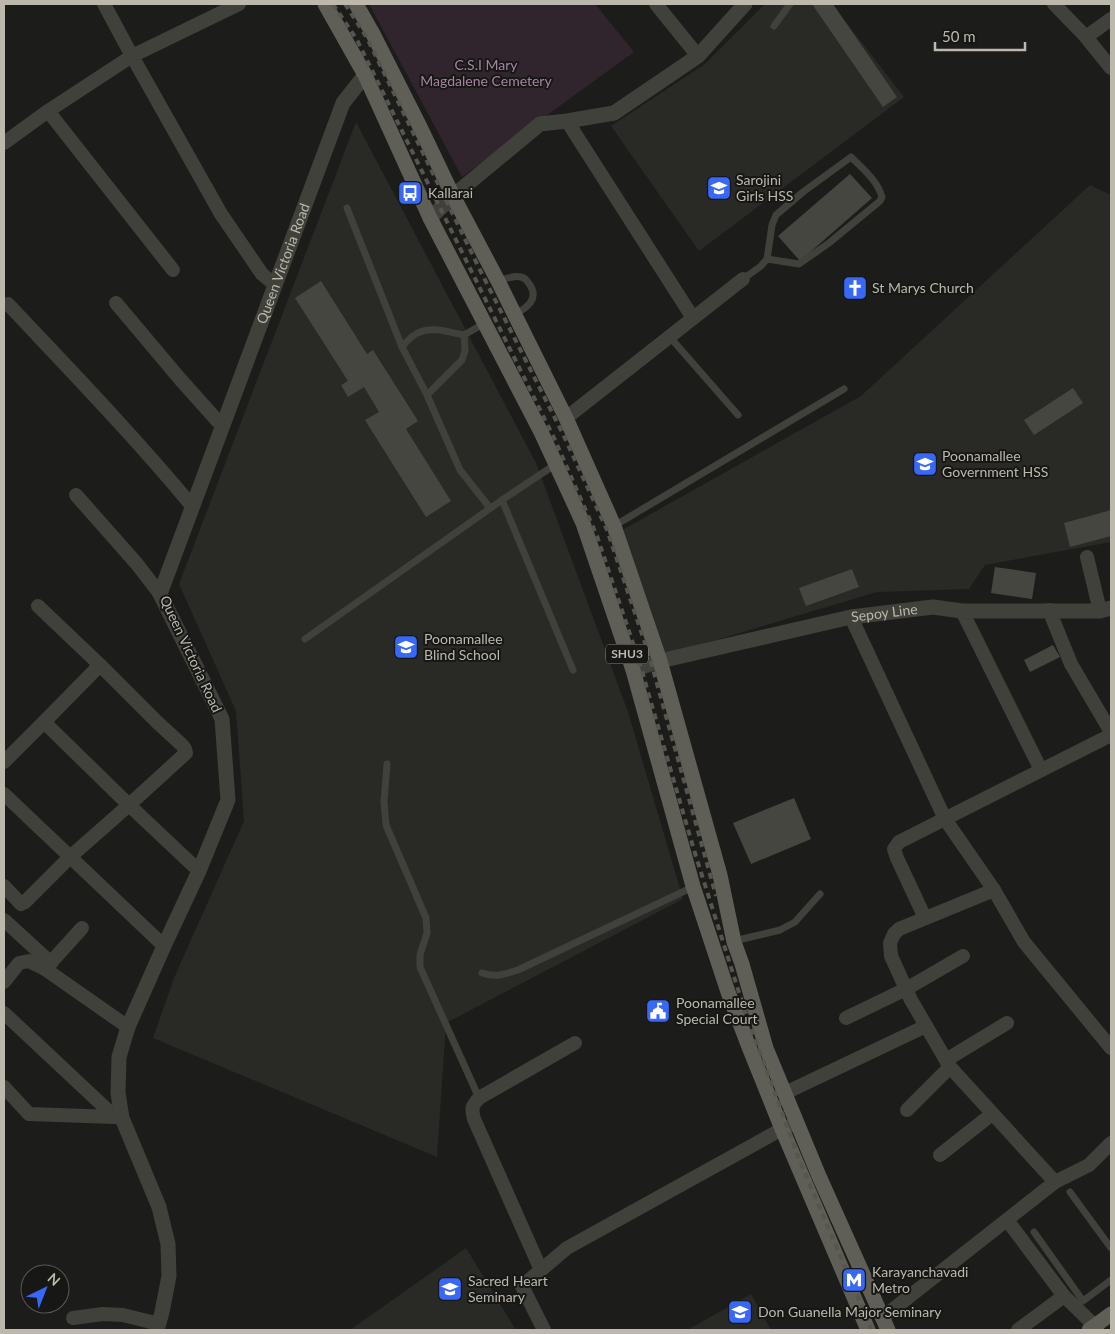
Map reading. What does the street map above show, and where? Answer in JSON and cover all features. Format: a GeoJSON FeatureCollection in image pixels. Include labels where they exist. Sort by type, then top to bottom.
{"type":"FeatureCollection","features":[{"type":"Feature","properties":{"kind":"main road","name":"SHU3"},"geometry":{"type":"LineString","coordinates":[[325,4],[365,75],[430,218],[556,464],[583,523],[633,670],[693,886],[728,992],[782,1130],[868,1330]]}},
{"type":"Feature","properties":{"kind":"main road","name":"SHU3"},"geometry":{"type":"LineString","coordinates":[[356,4],[515,314],[566,418],[614,526],[660,661],[720,875],[734,942],[766,1048],[823,1185],[885,1324]]}},
{"type":"Feature","properties":{"kind":"main road"},"geometry":{"type":"LineString","coordinates":[[1094,1329],[1111,1314]]}},
{"type":"Feature","properties":{"kind":"street"},"geometry":{"type":"LineString","coordinates":[[104,4],[221,214],[262,274],[275,285]]}},
{"type":"Feature","properties":{"kind":"street"},"geometry":{"type":"LineString","coordinates":[[4,143],[48,111],[132,56],[239,4]]}},
{"type":"Feature","properties":{"kind":"street"},"geometry":{"type":"LineString","coordinates":[[656,4],[698,56]]}},
{"type":"Feature","properties":{"kind":"street"},"geometry":{"type":"LineString","coordinates":[[430,218],[453,196],[540,124],[614,113],[698,56],[745,4]]}},
{"type":"Feature","properties":{"kind":"street"},"geometry":{"type":"LineString","coordinates":[[1054,4],[1111,68]]}},
{"type":"Feature","properties":{"kind":"street"},"geometry":{"type":"LineString","coordinates":[[1086,38],[1111,19]]}},
{"type":"Feature","properties":{"kind":"street","name":"Queen Victoria Road"},"geometry":{"type":"LineString","coordinates":[[158,1327],[169,1276],[168,1244],[159,1207],[119,1117],[119,1057],[128,1027],[199,871],[228,800],[222,719],[160,594],[343,103],[365,75]]}},
{"type":"Feature","properties":{"kind":"street"},"geometry":{"type":"LineString","coordinates":[[48,111],[173,270]]}},
{"type":"Feature","properties":{"kind":"street"},"geometry":{"type":"LineString","coordinates":[[566,121],[693,318]]}},
{"type":"Feature","properties":{"kind":"street"},"geometry":{"type":"LineString","coordinates":[[566,418],[743,279]]}},
{"type":"Feature","properties":{"kind":"street"},"geometry":{"type":"LineString","coordinates":[[116,303],[222,426]]}},
{"type":"Feature","properties":{"kind":"street"},"geometry":{"type":"LineString","coordinates":[[8,304],[118,421],[192,506]]}},
{"type":"Feature","properties":{"kind":"street"},"geometry":{"type":"LineString","coordinates":[[76,495],[137,564],[160,594]]}},
{"type":"Feature","properties":{"kind":"street"},"geometry":{"type":"LineString","coordinates":[[1087,557],[1106,609]]}},
{"type":"Feature","properties":{"kind":"street"},"geometry":{"type":"LineString","coordinates":[[4,886],[18,901],[22,904],[25,902],[70,857],[186,753],[182,745],[38,606]]}},
{"type":"Feature","properties":{"kind":"street","name":"Sepoy Line"},"geometry":{"type":"LineString","coordinates":[[633,670],[660,661],[851,617],[933,607],[962,610],[1106,609]]}},
{"type":"Feature","properties":{"kind":"street"},"geometry":{"type":"LineString","coordinates":[[962,610],[1041,770]]}},
{"type":"Feature","properties":{"kind":"street"},"geometry":{"type":"LineString","coordinates":[[925,918],[897,858],[894,849],[899,842],[1111,733],[1071,664],[1048,610]]}},
{"type":"Feature","properties":{"kind":"street"},"geometry":{"type":"LineString","coordinates":[[851,617],[945,819],[994,890],[1024,942],[1111,1048]]}},
{"type":"Feature","properties":{"kind":"street"},"geometry":{"type":"LineString","coordinates":[[4,762],[100,665]]}},
{"type":"Feature","properties":{"kind":"street"},"geometry":{"type":"LineString","coordinates":[[44,722],[199,871]]}},
{"type":"Feature","properties":{"kind":"street"},"geometry":{"type":"LineString","coordinates":[[4,794],[164,946]]}},
{"type":"Feature","properties":{"kind":"street"},"geometry":{"type":"LineString","coordinates":[[994,890],[899,929],[894,934],[890,943],[891,956],[926,1026],[948,1064],[1055,1182]]}},
{"type":"Feature","properties":{"kind":"street"},"geometry":{"type":"LineString","coordinates":[[4,920],[48,966],[128,1027]]}},
{"type":"Feature","properties":{"kind":"street"},"geometry":{"type":"LineString","coordinates":[[48,966],[82,928]]}},
{"type":"Feature","properties":{"kind":"street"},"geometry":{"type":"LineString","coordinates":[[846,1018],[906,988],[963,956]]}},
{"type":"Feature","properties":{"kind":"street"},"geometry":{"type":"LineString","coordinates":[[4,982],[19,963],[29,961],[48,966]]}},
{"type":"Feature","properties":{"kind":"street"},"geometry":{"type":"LineString","coordinates":[[4,1013],[119,1117]]}},
{"type":"Feature","properties":{"kind":"street"},"geometry":{"type":"LineString","coordinates":[[907,1110],[948,1064],[1007,1023]]}},
{"type":"Feature","properties":{"kind":"street"},"geometry":{"type":"LineString","coordinates":[[785,1093],[926,1026]]}},
{"type":"Feature","properties":{"kind":"street"},"geometry":{"type":"LineString","coordinates":[[541,1270],[474,1119],[472,1110],[479,1098],[575,1043]]}},
{"type":"Feature","properties":{"kind":"street"},"geometry":{"type":"LineString","coordinates":[[4,1088],[29,1114],[119,1117]]}},
{"type":"Feature","properties":{"kind":"street"},"geometry":{"type":"LineString","coordinates":[[940,1155],[992,1114]]}},
{"type":"Feature","properties":{"kind":"street"},"geometry":{"type":"LineString","coordinates":[[544,1330],[522,1286],[541,1270],[568,1248],[797,1123]]}},
{"type":"Feature","properties":{"kind":"street"},"geometry":{"type":"LineString","coordinates":[[885,1324],[1007,1220],[1055,1182],[1088,1165],[1111,1143]]}},
{"type":"Feature","properties":{"kind":"street"},"geometry":{"type":"LineString","coordinates":[[1007,1220],[1064,1296],[1094,1329]]}},
{"type":"Feature","properties":{"kind":"street"},"geometry":{"type":"LineString","coordinates":[[1018,1330],[1064,1296]]}},
{"type":"Feature","properties":{"kind":"street"},"geometry":{"type":"LineString","coordinates":[[73,1318],[103,1314],[123,1315],[158,1327]]}},
{"type":"Feature","properties":{"kind":"lane"},"geometry":{"type":"LineString","coordinates":[[774,26],[790,4]]}},
{"type":"Feature","properties":{"kind":"lane"},"geometry":{"type":"LineString","coordinates":[[743,279],[761,266],[767,259],[772,225],[776,215],[803,192],[851,158],[880,191],[882,197],[880,201],[829,243],[799,264],[767,259]]}},
{"type":"Feature","properties":{"kind":"lane"},"geometry":{"type":"LineString","coordinates":[[347,208],[402,347],[427,396],[460,470],[490,508]]}},
{"type":"Feature","properties":{"kind":"lane"},"geometry":{"type":"LineString","coordinates":[[498,281],[519,276],[526,278],[532,287],[534,296],[531,302],[527,308],[515,314]]}},
{"type":"Feature","properties":{"kind":"lane"},"geometry":{"type":"LineString","coordinates":[[402,347],[410,338],[421,331],[436,330],[464,335],[485,323]]}},
{"type":"Feature","properties":{"kind":"lane"},"geometry":{"type":"LineString","coordinates":[[427,396],[462,360],[465,351],[464,335]]}},
{"type":"Feature","properties":{"kind":"lane"},"geometry":{"type":"LineString","coordinates":[[670,336],[738,415]]}},
{"type":"Feature","properties":{"kind":"lane"},"geometry":{"type":"LineString","coordinates":[[614,526],[844,389]]}},
{"type":"Feature","properties":{"kind":"lane"},"geometry":{"type":"LineString","coordinates":[[305,639],[490,508],[556,464]]}},
{"type":"Feature","properties":{"kind":"lane"},"geometry":{"type":"LineString","coordinates":[[502,500],[573,670]]}},
{"type":"Feature","properties":{"kind":"lane"},"geometry":{"type":"LineString","coordinates":[[386,764],[384,802],[386,825],[426,918],[428,933],[420,955],[420,966],[479,1098]]}},
{"type":"Feature","properties":{"kind":"lane"},"geometry":{"type":"LineString","coordinates":[[482,974],[498,976],[518,970],[693,886]]}},
{"type":"Feature","properties":{"kind":"lane"},"geometry":{"type":"LineString","coordinates":[[734,942],[780,930],[795,922],[820,894]]}},
{"type":"Feature","properties":{"kind":"lane"},"geometry":{"type":"LineString","coordinates":[[1070,1192],[1111,1248]]}},
{"type":"Feature","properties":{"kind":"lane"},"geometry":{"type":"LineString","coordinates":[[1034,1232],[1084,1301],[1111,1280]]}},
{"type":"Feature","properties":{"kind":"shaded area","name":"Sarojini Girls HSS"},"geometry":{"type":"Polygon","coordinates":[[[765,4],[832,4],[904,97],[699,251],[611,126],[705,64],[765,4]]]}},
{"type":"Feature","properties":{"kind":"shaded area","name":"Poonamallee Blind School"},"geometry":{"type":"Polygon","coordinates":[[[356,122],[536,463],[628,712],[683,899],[446,1023],[437,1157],[153,1038],[174,978],[244,821],[236,711],[179,584],[356,122]]]}},
{"type":"Feature","properties":{"kind":"shaded area","name":"Poonamallee Government HSS"},"geometry":{"type":"Polygon","coordinates":[[[1090,185],[1111,195],[1111,542],[985,565],[969,589],[877,592],[659,657],[617,533],[861,396],[1090,185]]]}},
{"type":"Feature","properties":{"kind":"shaded area","name":"Sacred Heart Seminary"},"geometry":{"type":"Polygon","coordinates":[[[466,1248],[516,1330],[350,1330],[466,1248]]]}},
{"type":"Feature","properties":{"kind":"shaded area","name":"Don Guanella Major Seminary"},"geometry":{"type":"Polygon","coordinates":[[[751,1294],[771,1330],[687,1330],[751,1294]]]}},
{"type":"Feature","properties":{"kind":"green space","name":"C.S.I Mary Magdalene Cemetery"},"geometry":{"type":"Polygon","coordinates":[[[369,4],[595,4],[634,52],[462,177],[369,4]]]}},
{"type":"Feature","properties":{"kind":"building"},"geometry":{"type":"Polygon","coordinates":[[[812,4],[833,4],[897,97],[883,107],[812,4]]]}},
{"type":"Feature","properties":{"kind":"building"},"geometry":{"type":"Polygon","coordinates":[[[850,174],[872,198],[800,261],[778,236],[850,174]]]}},
{"type":"Feature","properties":{"kind":"building"},"geometry":{"type":"Polygon","coordinates":[[[321,281],[367,354],[373,350],[418,421],[406,429],[451,501],[426,517],[365,420],[379,412],[364,387],[348,397],[341,385],[348,381],[295,298],[321,281]]]}},
{"type":"Feature","properties":{"kind":"building"},"geometry":{"type":"Polygon","coordinates":[[[1073,388],[1083,403],[1034,435],[1024,420],[1073,388]]]}},
{"type":"Feature","properties":{"kind":"building"},"geometry":{"type":"Polygon","coordinates":[[[1111,510],[1111,536],[1070,547],[1064,523],[1111,510]]]}},
{"type":"Feature","properties":{"kind":"building"},"geometry":{"type":"Polygon","coordinates":[[[995,567],[1036,573],[1032,599],[991,593],[995,567]]]}},
{"type":"Feature","properties":{"kind":"building"},"geometry":{"type":"Polygon","coordinates":[[[852,569],[859,587],[806,606],[799,588],[852,569]]]}},
{"type":"Feature","properties":{"kind":"building"},"geometry":{"type":"Polygon","coordinates":[[[1053,645],[1060,657],[1030,672],[1024,660],[1053,645]]]}},
{"type":"Feature","properties":{"kind":"building"},"geometry":{"type":"Polygon","coordinates":[[[794,798],[811,839],[751,864],[733,823],[794,798]]]}},
{"type":"Feature","properties":{"kind":"railway"},"geometry":{"type":"LineString","coordinates":[[333,4],[357,40],[555,440],[597,536],[639,661],[694,850],[742,1002],[798,1157],[872,1330]]}},
{"type":"Feature","properties":{"kind":"railway"},"geometry":{"type":"LineString","coordinates":[[345,4],[367,38],[481,272],[563,434],[607,530],[649,655],[716,896]]}},
{"type":"Feature","properties":{"kind":"place","name":"Sarojini Girls HSS"},"geometry":{"type":"Point","coordinates":[719,188]}},
{"type":"Feature","properties":{"kind":"place","name":"Kallarai"},"geometry":{"type":"Point","coordinates":[410,193]}},
{"type":"Feature","properties":{"kind":"place","name":"St Marys Church"},"geometry":{"type":"Point","coordinates":[855,288]}},
{"type":"Feature","properties":{"kind":"place","name":"Poonamallee Government HSS"},"geometry":{"type":"Point","coordinates":[925,464]}},
{"type":"Feature","properties":{"kind":"place","name":"Poonamallee Blind School"},"geometry":{"type":"Point","coordinates":[406,647]}},
{"type":"Feature","properties":{"kind":"place","name":"Poonamallee Special Court"},"geometry":{"type":"Point","coordinates":[658,1011]}},
{"type":"Feature","properties":{"kind":"place","name":"Karayanchavadi Metro"},"geometry":{"type":"Point","coordinates":[854,1280]}},
{"type":"Feature","properties":{"kind":"place","name":"Sacred Heart Seminary"},"geometry":{"type":"Point","coordinates":[450,1289]}},
{"type":"Feature","properties":{"kind":"place","name":"Don Guanella Major Seminary"},"geometry":{"type":"Point","coordinates":[740,1312]}}]}
